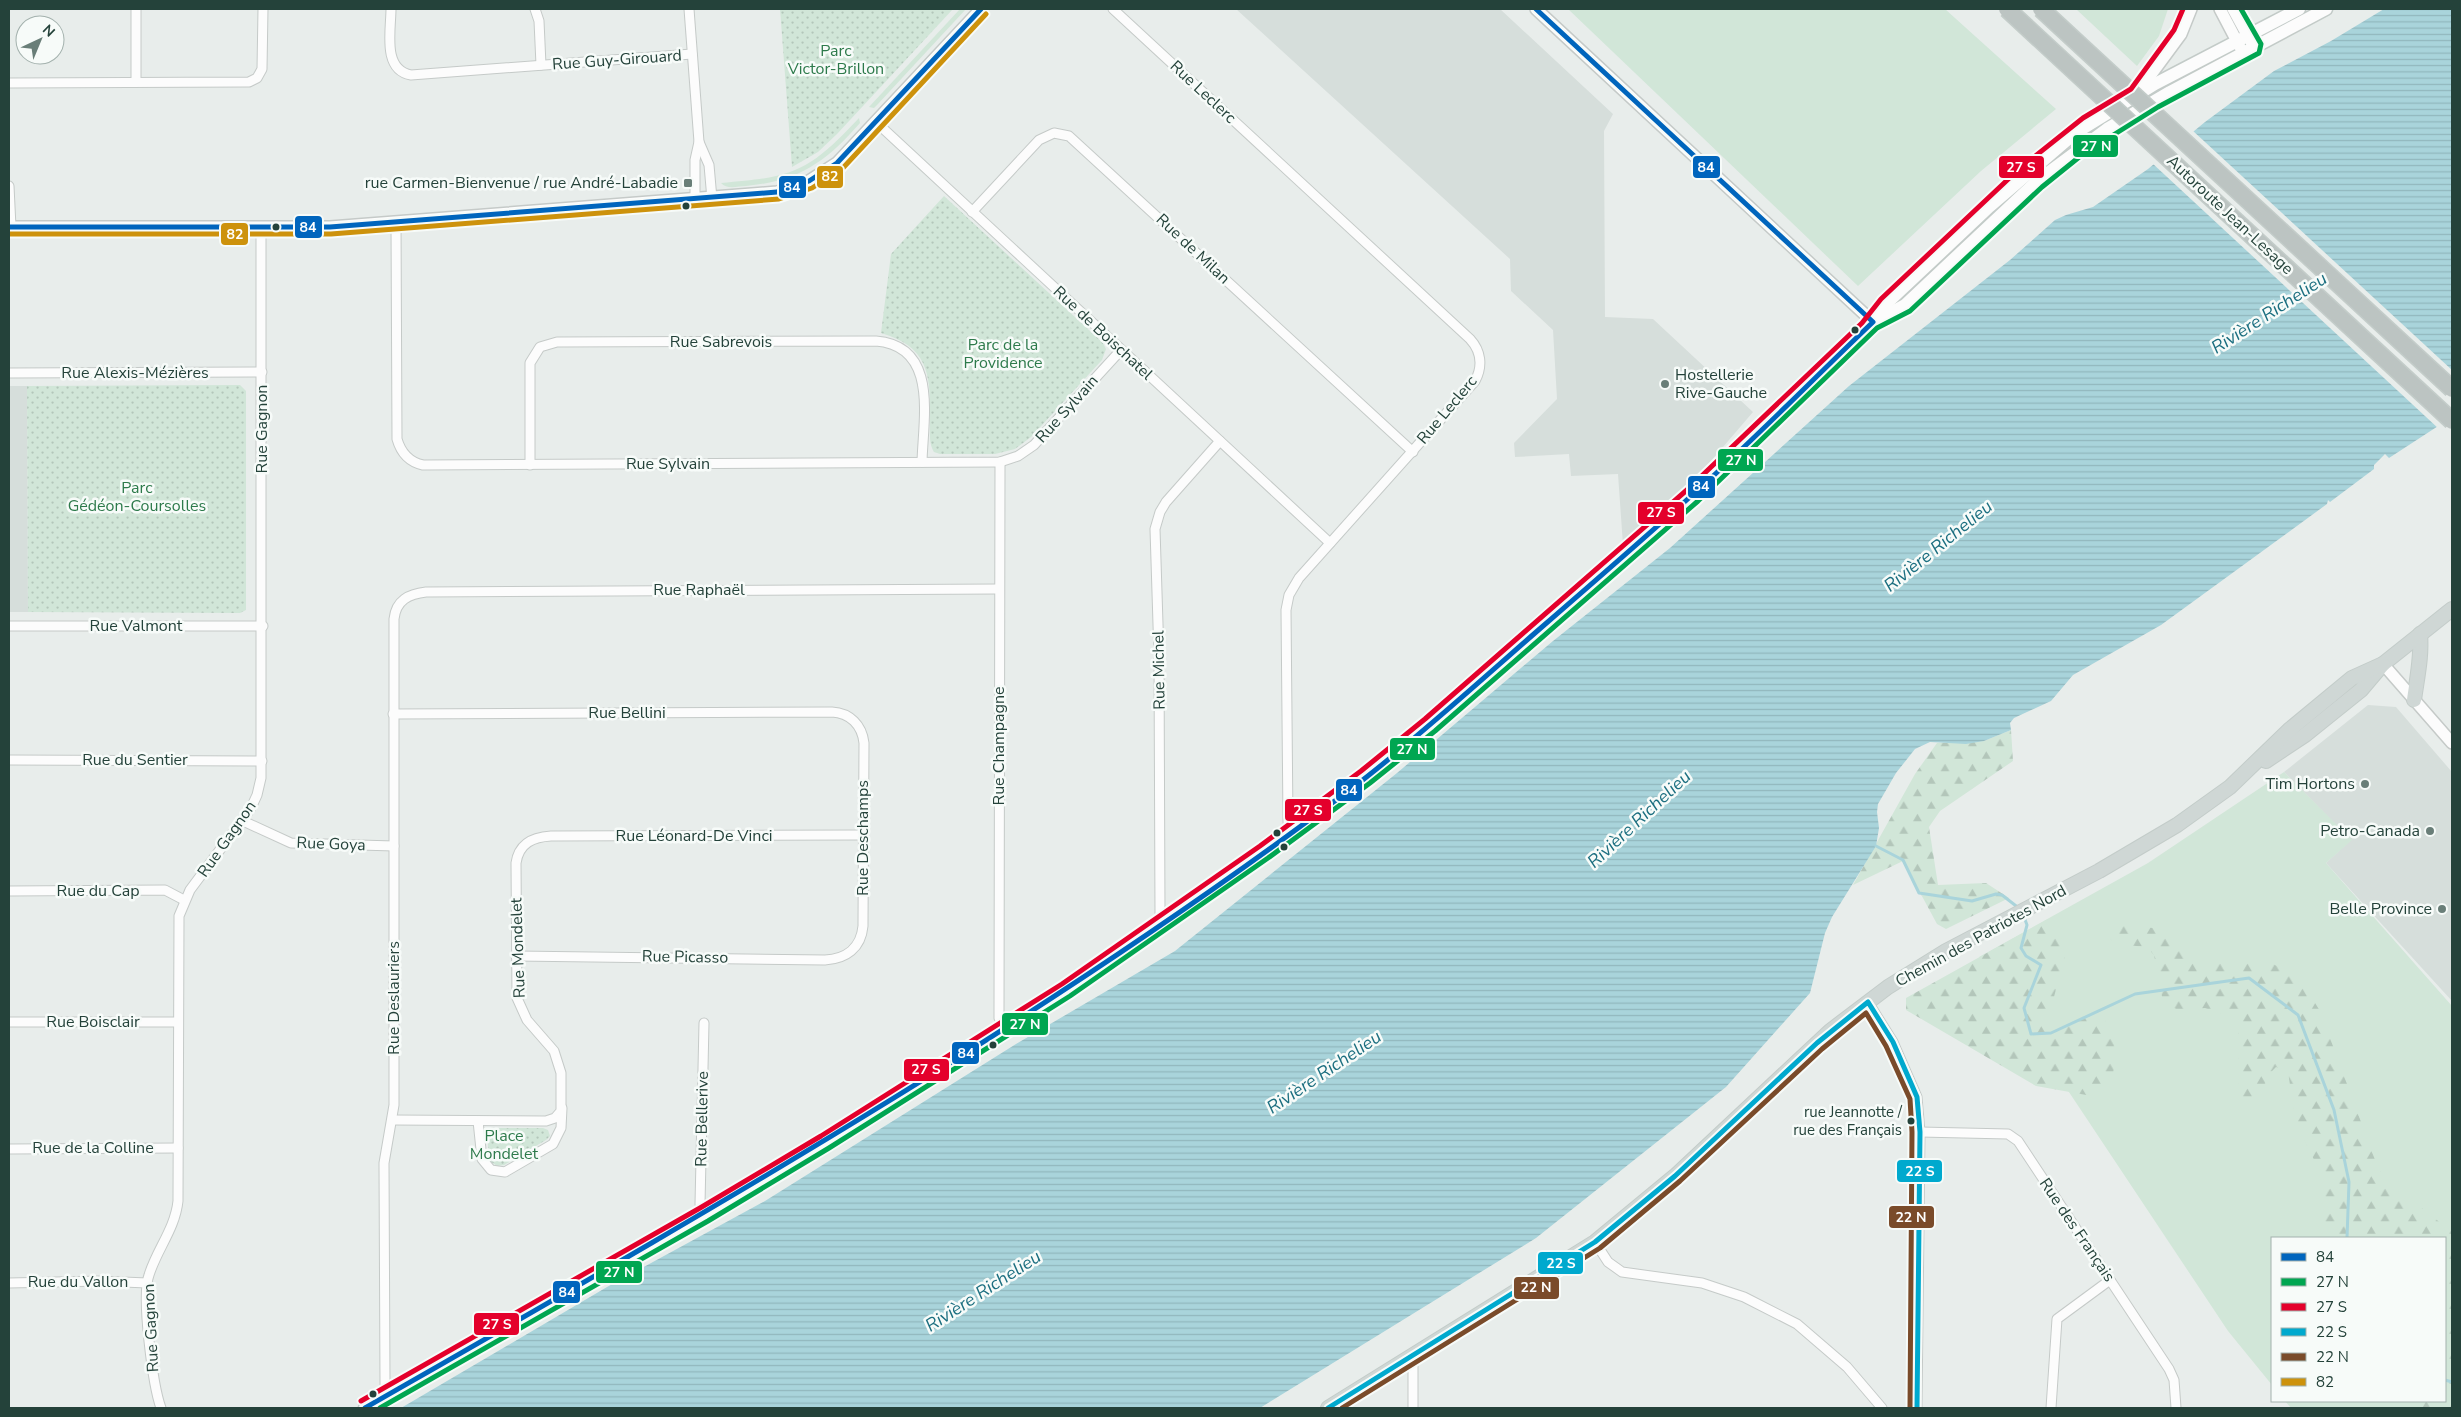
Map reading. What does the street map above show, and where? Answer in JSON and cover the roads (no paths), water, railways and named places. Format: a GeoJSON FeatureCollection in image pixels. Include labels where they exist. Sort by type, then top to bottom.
{"type":"FeatureCollection","features":[{"type":"Feature","properties":{"kind":"highway","name":"Autoroute Jean-Lesage"},"geometry":{"type":"LineString","coordinates":[[2007,9],[2452,421]]}},
{"type":"Feature","properties":{"kind":"highway","name":"Autoroute Jean-Lesage"},"geometry":{"type":"LineString","coordinates":[[2041,9],[2452,389]]}},
{"type":"Feature","properties":{"kind":"main road"},"geometry":{"type":"LineString","coordinates":[[1874,322],[1905,305],[2037,181],[2079,148],[2299,9]]}},
{"type":"Feature","properties":{"kind":"main road"},"geometry":{"type":"LineString","coordinates":[[365,1408],[812,1150],[1004,1029],[1165,922],[1293,831],[1409,742],[1662,523],[1874,322],[1886,304],[2024,175],[2088,124],[2136,95],[2245,44],[2326,9]]}},
{"type":"Feature","properties":{"kind":"main road","name":"Chemin des Patriotes Nord"},"geometry":{"type":"LineString","coordinates":[[1328,1408],[1413,1357],[1594,1242],[1675,1176],[1817,1043],[1868,1002],[1917,968],[2153,840],[2188,818],[2237,781],[2290,730],[2346,682],[2383,664],[2452,609]]}},
{"type":"Feature","properties":{"kind":"main road"},"geometry":{"type":"LineString","coordinates":[[2414,700],[2417,668],[2422,653],[2420,634]]}},
{"type":"Feature","properties":{"kind":"street"},"geometry":{"type":"LineString","coordinates":[[136,9],[136,82]]}},
{"type":"Feature","properties":{"kind":"street"},"geometry":{"type":"LineString","coordinates":[[9,83],[246,82],[255,80],[262,69],[262,9]]}},
{"type":"Feature","properties":{"kind":"street","name":"Rue Guy-Girouard"},"geometry":{"type":"LineString","coordinates":[[391,9],[392,60],[398,69],[407,75],[692,54]]}},
{"type":"Feature","properties":{"kind":"street","name":"Rue Guy-Girouard"},"geometry":{"type":"LineString","coordinates":[[535,9],[538,17],[541,66]]}},
{"type":"Feature","properties":{"kind":"street"},"geometry":{"type":"LineString","coordinates":[[689,9],[699,142],[695,160],[696,200]]}},
{"type":"Feature","properties":{"kind":"street"},"geometry":{"type":"LineString","coordinates":[[9,186],[10,227],[321,227],[712,199],[777,192],[809,181],[836,163],[981,9]]}},
{"type":"Feature","properties":{"kind":"street","name":"Rue Leclerc"},"geometry":{"type":"LineString","coordinates":[[1113,9],[1476,346],[1480,363],[1475,381],[1296,582],[1287,600],[1288,822],[1293,831]]}},
{"type":"Feature","properties":{"kind":"street"},"geometry":{"type":"LineString","coordinates":[[1536,9],[1874,322]]}},
{"type":"Feature","properties":{"kind":"street"},"geometry":{"type":"LineString","coordinates":[[2136,95],[2180,34],[2191,9]]}},
{"type":"Feature","properties":{"kind":"street"},"geometry":{"type":"LineString","coordinates":[[2220,9],[2245,44]]}},
{"type":"Feature","properties":{"kind":"street"},"geometry":{"type":"LineString","coordinates":[[2233,9],[2245,44]]}},
{"type":"Feature","properties":{"kind":"street","name":"Rue de Boischatel"},"geometry":{"type":"LineString","coordinates":[[876,122],[1330,543]]}},
{"type":"Feature","properties":{"kind":"street","name":"Rue de Milan"},"geometry":{"type":"LineString","coordinates":[[972,212],[1039,140],[1054,133],[1069,136],[1412,452]]}},
{"type":"Feature","properties":{"kind":"street"},"geometry":{"type":"LineString","coordinates":[[699,142],[709,165],[712,199]]}},
{"type":"Feature","properties":{"kind":"street","name":"Rue Sylvain"},"geometry":{"type":"LineString","coordinates":[[396,223],[397,435],[402,451],[411,460],[423,465],[1000,462],[1018,456],[1034,445],[1121,350]]}},
{"type":"Feature","properties":{"kind":"street","name":"Rue Gagnon"},"geometry":{"type":"LineString","coordinates":[[161,1408],[154,1375],[146,1283],[176,1214],[178,1148],[178,925],[184,900],[243,821],[258,795],[262,760],[261,227]]}},
{"type":"Feature","properties":{"kind":"street","name":"Rue Sabrevois"},"geometry":{"type":"LineString","coordinates":[[530,465],[530,363],[540,347],[557,342],[876,341],[892,344],[906,351],[913,359],[922,378],[922,462]]}},
{"type":"Feature","properties":{"kind":"street","name":"Rue Alexis-Mézières"},"geometry":{"type":"LineString","coordinates":[[9,373],[262,372]]}},
{"type":"Feature","properties":{"kind":"street","name":"Rue Michel"},"geometry":{"type":"LineString","coordinates":[[1165,922],[1160,912],[1159,666],[1155,529],[1166,502],[1220,441]]}},
{"type":"Feature","properties":{"kind":"street","name":"Rue Champagne"},"geometry":{"type":"LineString","coordinates":[[1000,462],[999,1018],[1004,1029]]}},
{"type":"Feature","properties":{"kind":"street","name":"Rue Raphaël"},"geometry":{"type":"LineString","coordinates":[[401,601],[411,595],[426,592],[999,589]]}},
{"type":"Feature","properties":{"kind":"street","name":"Rue Deslauriers"},"geometry":{"type":"LineString","coordinates":[[389,1394],[385,1384],[384,1163],[385,1149],[393,1120],[394,615],[401,601]]}},
{"type":"Feature","properties":{"kind":"street","name":"Rue Valmont"},"geometry":{"type":"LineString","coordinates":[[9,626],[263,626]]}},
{"type":"Feature","properties":{"kind":"street"},"geometry":{"type":"LineString","coordinates":[[2383,664],[2452,743]]}},
{"type":"Feature","properties":{"kind":"street","name":"Rue Bellini"},"geometry":{"type":"LineString","coordinates":[[393,714],[832,712],[846,715],[857,723]]}},
{"type":"Feature","properties":{"kind":"street","name":"Rue Deschamps"},"geometry":{"type":"LineString","coordinates":[[852,951],[860,940],[862,931],[864,743],[857,723]]}},
{"type":"Feature","properties":{"kind":"street","name":"Rue du Sentier"},"geometry":{"type":"LineString","coordinates":[[9,760],[262,760]]}},
{"type":"Feature","properties":{"kind":"street","name":"Rue Goya"},"geometry":{"type":"LineString","coordinates":[[243,821],[291,843],[394,846]]}},
{"type":"Feature","properties":{"kind":"street","name":"Rue Léonard-De Vinci"},"geometry":{"type":"LineString","coordinates":[[527,842],[534,838],[551,836],[863,835]]}},
{"type":"Feature","properties":{"kind":"street","name":"Rue Mondelet"},"geometry":{"type":"LineString","coordinates":[[478,1121],[482,1159],[491,1170],[506,1172],[553,1144],[561,1128],[562,1073],[557,1056],[527,1020],[519,1004],[516,987],[516,863],[519,852],[527,842]]}},
{"type":"Feature","properties":{"kind":"street","name":"Rue du Cap"},"geometry":{"type":"LineString","coordinates":[[9,891],[165,890],[184,900]]}},
{"type":"Feature","properties":{"kind":"street","name":"Rue Picasso"},"geometry":{"type":"LineString","coordinates":[[516,956],[826,960],[840,958],[852,951]]}},
{"type":"Feature","properties":{"kind":"street"},"geometry":{"type":"LineString","coordinates":[[1868,1002],[1893,1042],[1917,1097],[1920,1132],[1917,1408]]}},
{"type":"Feature","properties":{"kind":"street","name":"Rue Boisclair"},"geometry":{"type":"LineString","coordinates":[[9,1022],[178,1022]]}},
{"type":"Feature","properties":{"kind":"street","name":"Rue Bellerive"},"geometry":{"type":"LineString","coordinates":[[704,1022],[700,1204],[704,1214]]}},
{"type":"Feature","properties":{"kind":"street"},"geometry":{"type":"LineString","coordinates":[[393,1120],[549,1120],[557,1116],[562,1105]]}},
{"type":"Feature","properties":{"kind":"street","name":"Rue des Français"},"geometry":{"type":"LineString","coordinates":[[1920,1132],[2008,1134],[2013,1137],[2169,1369],[2174,1380],[2176,1408]]}},
{"type":"Feature","properties":{"kind":"street","name":"Rue de la Colline"},"geometry":{"type":"LineString","coordinates":[[9,1149],[178,1148]]}},
{"type":"Feature","properties":{"kind":"street"},"geometry":{"type":"LineString","coordinates":[[1594,1242],[1608,1262],[1622,1272],[1702,1283],[1744,1297],[1797,1324],[1847,1367],[1882,1408]]}},
{"type":"Feature","properties":{"kind":"street"},"geometry":{"type":"LineString","coordinates":[[2051,1408],[2057,1318],[2110,1280]]}},
{"type":"Feature","properties":{"kind":"street","name":"Rue du Vallon"},"geometry":{"type":"LineString","coordinates":[[9,1283],[119,1281],[146,1283]]}},
{"type":"Feature","properties":{"kind":"street"},"geometry":{"type":"LineString","coordinates":[[1413,1357],[1413,1408]]}},
{"type":"Feature","properties":{"kind":"water","name":"Rivière Richelieu"},"geometry":{"type":"Polygon","coordinates":[[[2384,9],[2452,9],[2452,417],[2389,458],[2385,454],[2374,465],[2374,469],[2330,502],[2328,500],[2327,504],[2161,625],[2073,675],[2051,701],[2014,718],[2010,723],[2011,730],[1984,741],[1966,744],[1930,742],[1915,749],[1896,773],[1878,804],[1879,828],[1876,846],[1832,917],[1825,933],[1810,993],[1726,1087],[1536,1238],[1260,1408],[401,1408],[607,1287],[765,1201],[1016,1044],[1175,951],[1397,773],[1553,641],[1670,548],[1849,386],[2010,260],[2055,220],[2093,207],[2148,169],[2205,122],[2274,71],[2331,41],[2384,9]]]}},
{"type":"Feature","properties":{"kind":"waterway"},"geometry":{"type":"LineString","coordinates":[[1876,846],[1903,860],[1919,893],[1972,901],[1996,894],[2002,895],[2020,909]]}},
{"type":"Feature","properties":{"kind":"waterway"},"geometry":{"type":"LineString","coordinates":[[2023,914],[2027,925],[2021,948],[2026,956],[2041,965],[2024,1008],[2031,1034],[2051,1033],[2135,994],[2249,978],[2298,1015],[2334,1110],[2349,1182],[2347,1237]]}},
{"type":"Feature","properties":{"kind":"waterway"},"geometry":{"type":"LineString","coordinates":[[2446,1380],[2452,1382]]}},
{"type":"Feature","properties":{"kind":"place","name":"rue Carmen-Bienvenue / rue André-Labadie"},"geometry":{"type":"Point","coordinates":[688,183]}},
{"type":"Feature","properties":{"kind":"place","name":"Hostellerie Rive-Gauche"},"geometry":{"type":"Point","coordinates":[1665,384]}},
{"type":"Feature","properties":{"kind":"place","name":"Tim Hortons"},"geometry":{"type":"Point","coordinates":[2365,784]}},
{"type":"Feature","properties":{"kind":"place","name":"Petro-Canada"},"geometry":{"type":"Point","coordinates":[2430,831]}},
{"type":"Feature","properties":{"kind":"place","name":"Belle Province"},"geometry":{"type":"Point","coordinates":[2442,909]}},
{"type":"Feature","properties":{"kind":"place","name":"rue Jeannotte / rue des Français"},"geometry":{"type":"Point","coordinates":[1911,1121]}},
{"type":"Feature","properties":{"kind":"park label","name":"Parc Victor-Brillon"},"geometry":{"type":"Point","coordinates":[836,60]}},
{"type":"Feature","properties":{"kind":"park label","name":"Parc de la Providence"},"geometry":{"type":"Point","coordinates":[1003,354]}},
{"type":"Feature","properties":{"kind":"park label","name":"Parc Gédéon-Coursolles"},"geometry":{"type":"Point","coordinates":[137,497]}},
{"type":"Feature","properties":{"kind":"park label","name":"Place Mondelet"},"geometry":{"type":"Point","coordinates":[504,1145]}}]}
